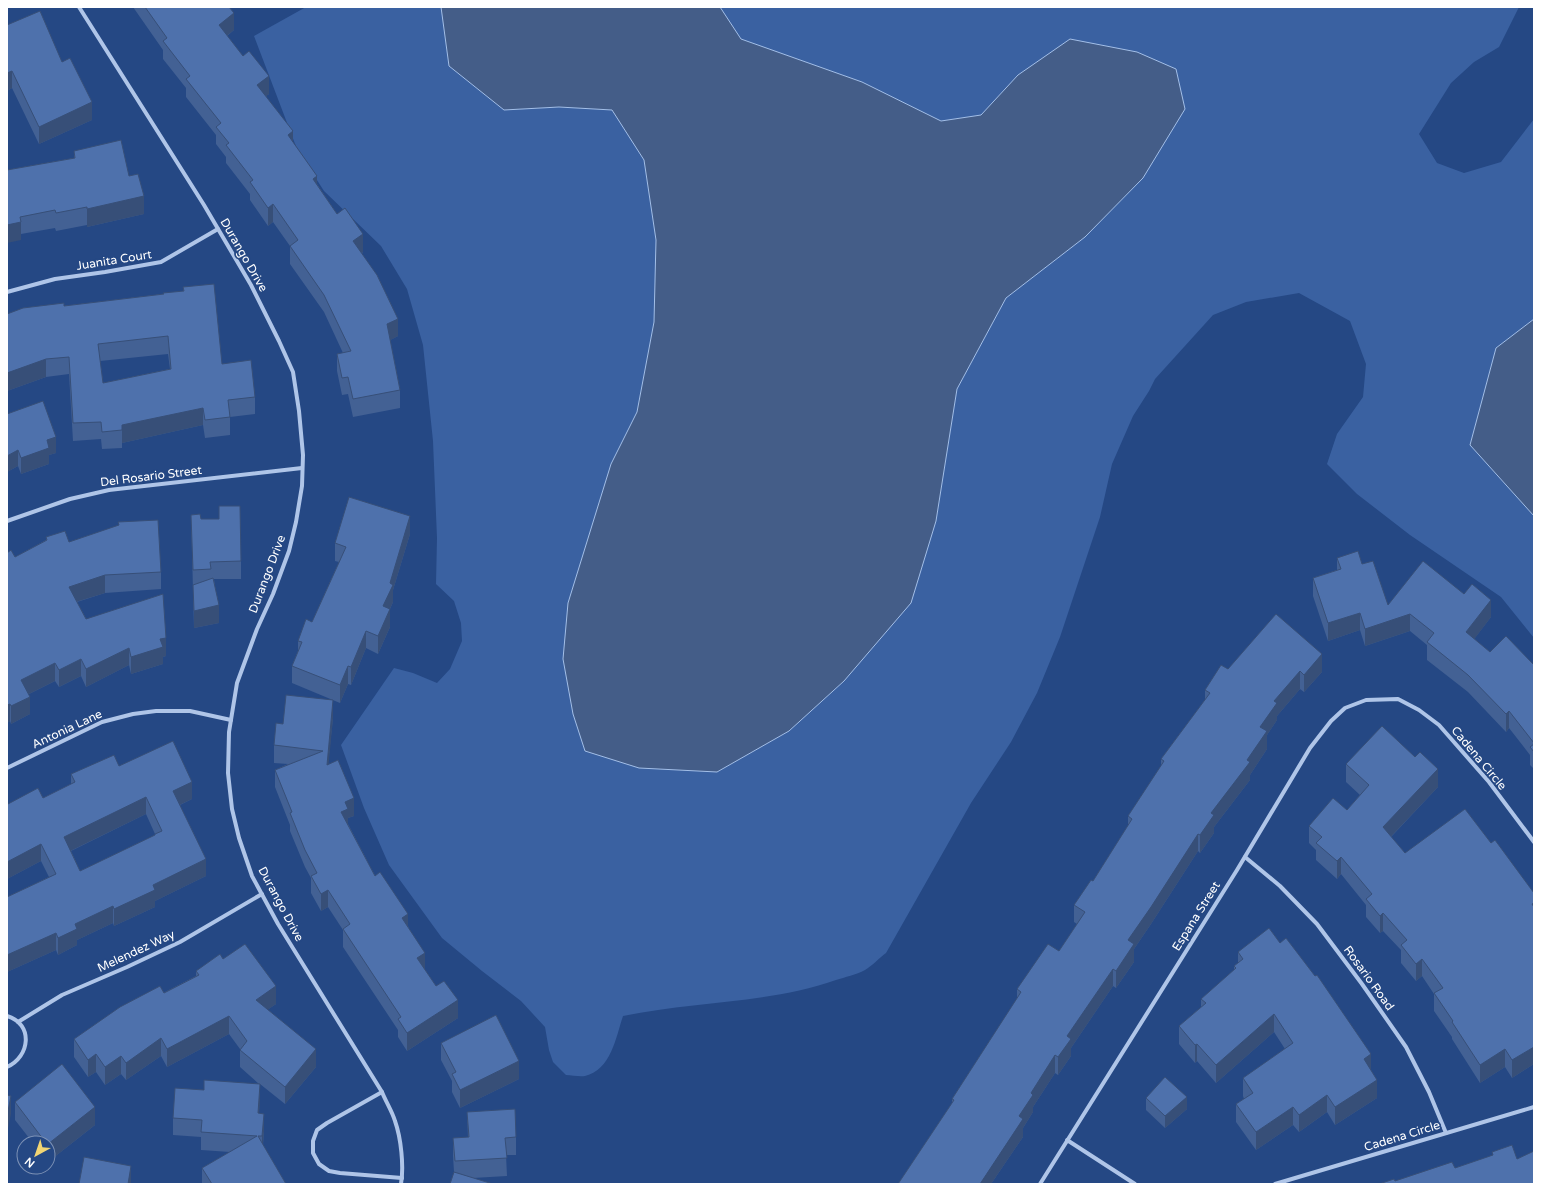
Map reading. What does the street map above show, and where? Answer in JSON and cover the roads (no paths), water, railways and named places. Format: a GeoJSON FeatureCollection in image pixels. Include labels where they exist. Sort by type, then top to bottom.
{"type":"FeatureCollection","features":[{"type":"Feature","properties":{"kind":"street","name":"Durango Drive"},"geometry":{"type":"LineString","coordinates":[[79,7],[218,229],[251,285],[293,372],[299,411],[303,455],[302,486],[289,551],[273,594],[248,652],[238,683],[229,732],[228,773],[232,809],[252,876],[278,924],[382,1092],[395,1121],[400,1148],[401,1184]]}},
{"type":"Feature","properties":{"kind":"street","name":"Juanita Court"},"geometry":{"type":"LineString","coordinates":[[7,292],[55,279],[161,262],[218,229]]}},
{"type":"Feature","properties":{"kind":"street","name":"Del Rosario Street"},"geometry":{"type":"LineString","coordinates":[[7,521],[70,499],[109,490],[302,468]]}},
{"type":"Feature","properties":{"kind":"street","name":"Cadena Circle"},"geometry":{"type":"LineString","coordinates":[[1398,699],[1419,710],[1439,725],[1489,782],[1534,842]]}},
{"type":"Feature","properties":{"kind":"street","name":"Espana Street"},"geometry":{"type":"LineString","coordinates":[[1040,1184],[1245,857],[1310,748],[1330,721],[1345,708],[1366,700],[1398,699]]}},
{"type":"Feature","properties":{"kind":"street","name":"Antonia Lane"},"geometry":{"type":"LineString","coordinates":[[7,768],[102,722],[133,714],[156,711],[190,711],[231,720]]}},
{"type":"Feature","properties":{"kind":"street","name":"Rosario Road"},"geometry":{"type":"LineString","coordinates":[[1245,857],[1280,886],[1317,924],[1362,984],[1406,1047],[1430,1092],[1446,1133]]}},
{"type":"Feature","properties":{"kind":"street","name":"Melendez Way"},"geometry":{"type":"LineString","coordinates":[[18,1022],[62,995],[180,942],[262,894]]}},
{"type":"Feature","properties":{"kind":"street"},"geometry":{"type":"LineString","coordinates":[[7,1016],[18,1022],[24,1034],[25,1048],[21,1057],[15,1064],[7,1067]]}},
{"type":"Feature","properties":{"kind":"street"},"geometry":{"type":"LineString","coordinates":[[382,1092],[326,1122],[318,1130],[313,1142],[313,1154],[319,1164],[329,1171],[402,1178]]}},
{"type":"Feature","properties":{"kind":"street","name":"Cadena Circle"},"geometry":{"type":"LineString","coordinates":[[1275,1184],[1534,1107]]}},
{"type":"Feature","properties":{"kind":"street"},"geometry":{"type":"LineString","coordinates":[[1067,1140],[1135,1184]]}}]}
